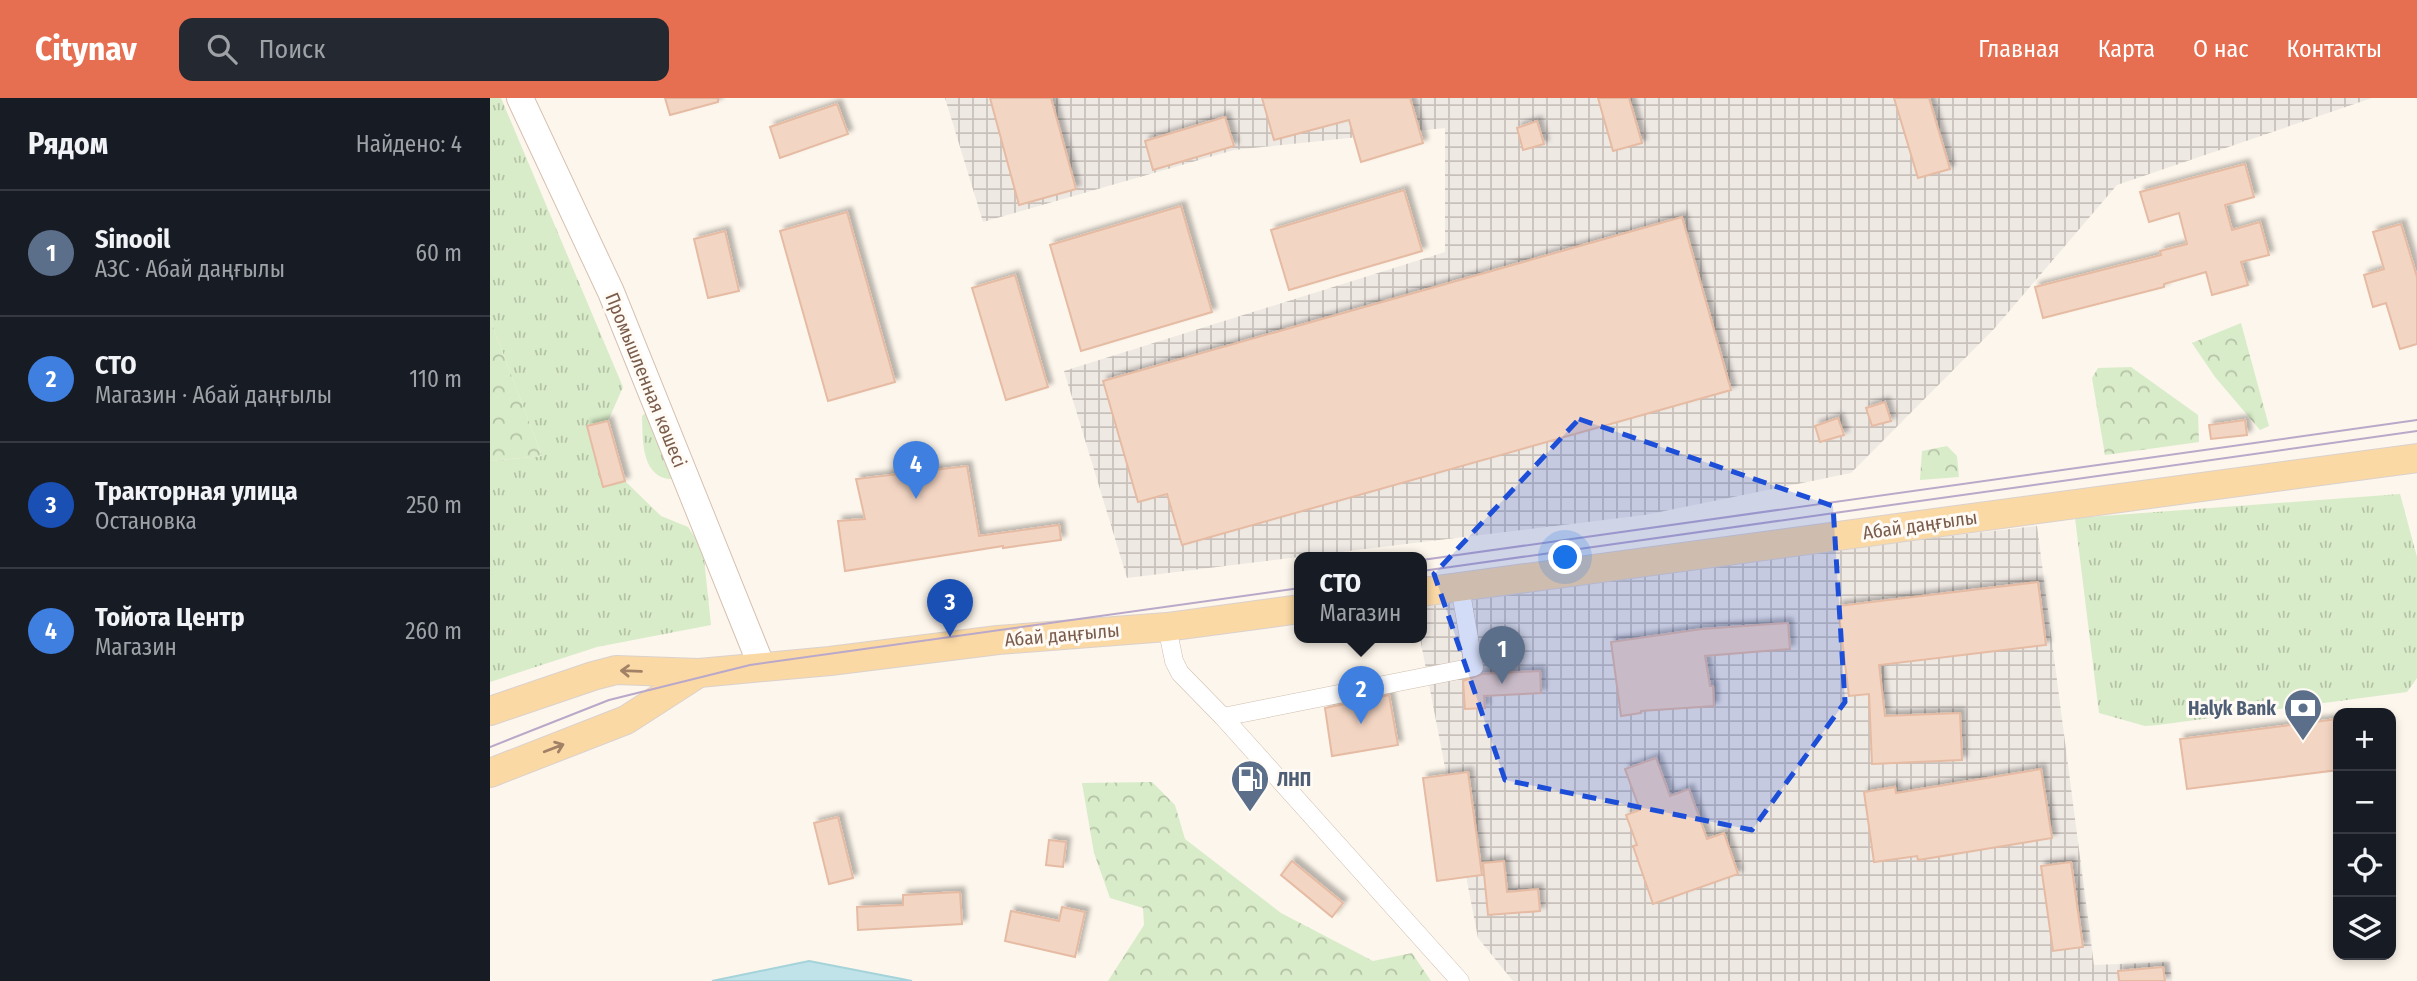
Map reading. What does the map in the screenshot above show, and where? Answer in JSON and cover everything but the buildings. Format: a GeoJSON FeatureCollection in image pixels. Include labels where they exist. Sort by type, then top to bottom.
{"type":"FeatureCollection","features":[{"type":"Feature","properties":{"kind":"main road","name":"Промышленная көшесі"},"geometry":{"type":"LineString","coordinates":[[520,98],[611,292],[762,667]]}},
{"type":"Feature","properties":{"kind":"main road","name":"Абай даңғылы"},"geometry":{"type":"LineString","coordinates":[[1427,591],[2417,458]]}},
{"type":"Feature","properties":{"kind":"main road","name":"Абай даңғылы"},"geometry":{"type":"LineString","coordinates":[[490,711],[616,670],[699,673],[998,640],[1167,627],[1294,610]]}},
{"type":"Feature","properties":{"kind":"main road","name":"Абай даңғылы"},"geometry":{"type":"LineString","coordinates":[[490,773],[626,720],[699,673]]}},
{"type":"Feature","properties":{"kind":"street"},"geometry":{"type":"LineString","coordinates":[[1223,717],[1474,667],[1460,587]]}},
{"type":"Feature","properties":{"kind":"street"},"geometry":{"type":"LineString","coordinates":[[1167,627],[1174,661],[1180,673],[1223,717],[1460,981]]}},
{"type":"Feature","properties":{"kind":"highlighted area"},"geometry":{"type":"Polygon","coordinates":[[[1579,419],[1833,506],[1845,702],[1752,830],[1505,780],[1434,574],[1579,419]]]}},
{"type":"Feature","properties":{"kind":"shaded area"},"geometry":{"type":"Polygon","coordinates":[[[945,98],[2372,98],[2117,185],[1994,329],[1851,473],[1645,515],[1341,552],[1294,552],[1294,558],[1127,578],[1064,371],[1445,252],[1445,128],[1234,150],[983,222],[945,98]]]}},
{"type":"Feature","properties":{"kind":"shaded area"},"geometry":{"type":"Polygon","coordinates":[[[2037,526],[2094,965],[2170,962],[2172,981],[1513,981],[1478,938],[1421,643],[1427,643],[1427,606],[1776,556],[2037,526]]]}},
{"type":"Feature","properties":{"kind":"green space"},"geometry":{"type":"Polygon","coordinates":[[[490,98],[501,98],[623,387],[608,421],[587,427],[603,486],[625,481],[661,516],[688,527],[703,549],[711,625],[597,647],[490,682],[490,461],[542,456],[490,319],[490,98]]]}},
{"type":"Feature","properties":{"kind":"green space"},"geometry":{"type":"Polygon","coordinates":[[[490,319],[542,456],[490,461],[490,319]]]}},
{"type":"Feature","properties":{"kind":"green space"},"geometry":{"type":"Polygon","coordinates":[[[2241,323],[2269,426],[2260,430],[2215,377],[2192,343],[2241,323]]]}},
{"type":"Feature","properties":{"kind":"green space"},"geometry":{"type":"Polygon","coordinates":[[[2131,367],[2198,415],[2199,442],[2105,455],[2092,378],[2098,368],[2131,367]]]}},
{"type":"Feature","properties":{"kind":"green space"},"geometry":{"type":"Polygon","coordinates":[[[656,403],[685,477],[668,479],[659,476],[648,462],[643,443],[642,416],[656,403]]]}},
{"type":"Feature","properties":{"kind":"green space"},"geometry":{"type":"Polygon","coordinates":[[[1947,446],[1957,456],[1959,477],[1920,480],[1922,451],[1947,446]]]}},
{"type":"Feature","properties":{"kind":"green space"},"geometry":{"type":"Polygon","coordinates":[[[2400,494],[2417,557],[2417,678],[2407,692],[2145,726],[2099,713],[2075,518],[2400,494]]]}},
{"type":"Feature","properties":{"kind":"green space"},"geometry":{"type":"Polygon","coordinates":[[[1152,782],[1175,805],[1185,839],[1281,913],[1373,961],[1412,953],[1431,981],[1108,981],[1144,925],[1143,908],[1110,898],[1094,853],[1082,783],[1152,782]]]}},
{"type":"Feature","properties":{"kind":"water"},"geometry":{"type":"Polygon","coordinates":[[[809,961],[912,981],[712,981],[809,961]]]}},
{"type":"Feature","properties":{"kind":"tram line"},"geometry":{"type":"LineString","coordinates":[[1427,559],[2417,420]]}},
{"type":"Feature","properties":{"kind":"tram line"},"geometry":{"type":"LineString","coordinates":[[1427,570],[2417,431]]}},
{"type":"Feature","properties":{"kind":"tram line"},"geometry":{"type":"LineString","coordinates":[[490,747],[609,700],[750,665],[1294,589]]}},
{"type":"Feature","properties":{"kind":"place","name":"Тойота Центр"},"geometry":{"type":"Point","coordinates":[916,499]}},
{"type":"Feature","properties":{"kind":"place","name":"Тракторная улица"},"geometry":{"type":"Point","coordinates":[950,637]}},
{"type":"Feature","properties":{"kind":"place","name":"Sinooil"},"geometry":{"type":"Point","coordinates":[1502,684]}},
{"type":"Feature","properties":{"kind":"place","name":"СТО"},"geometry":{"type":"Point","coordinates":[1361,724]}},
{"type":"Feature","properties":{"kind":"place","name":"Halyk Bank"},"geometry":{"type":"Point","coordinates":[2303,742]}},
{"type":"Feature","properties":{"kind":"place","name":"ЛНП"},"geometry":{"type":"Point","coordinates":[1250,813]}}]}
